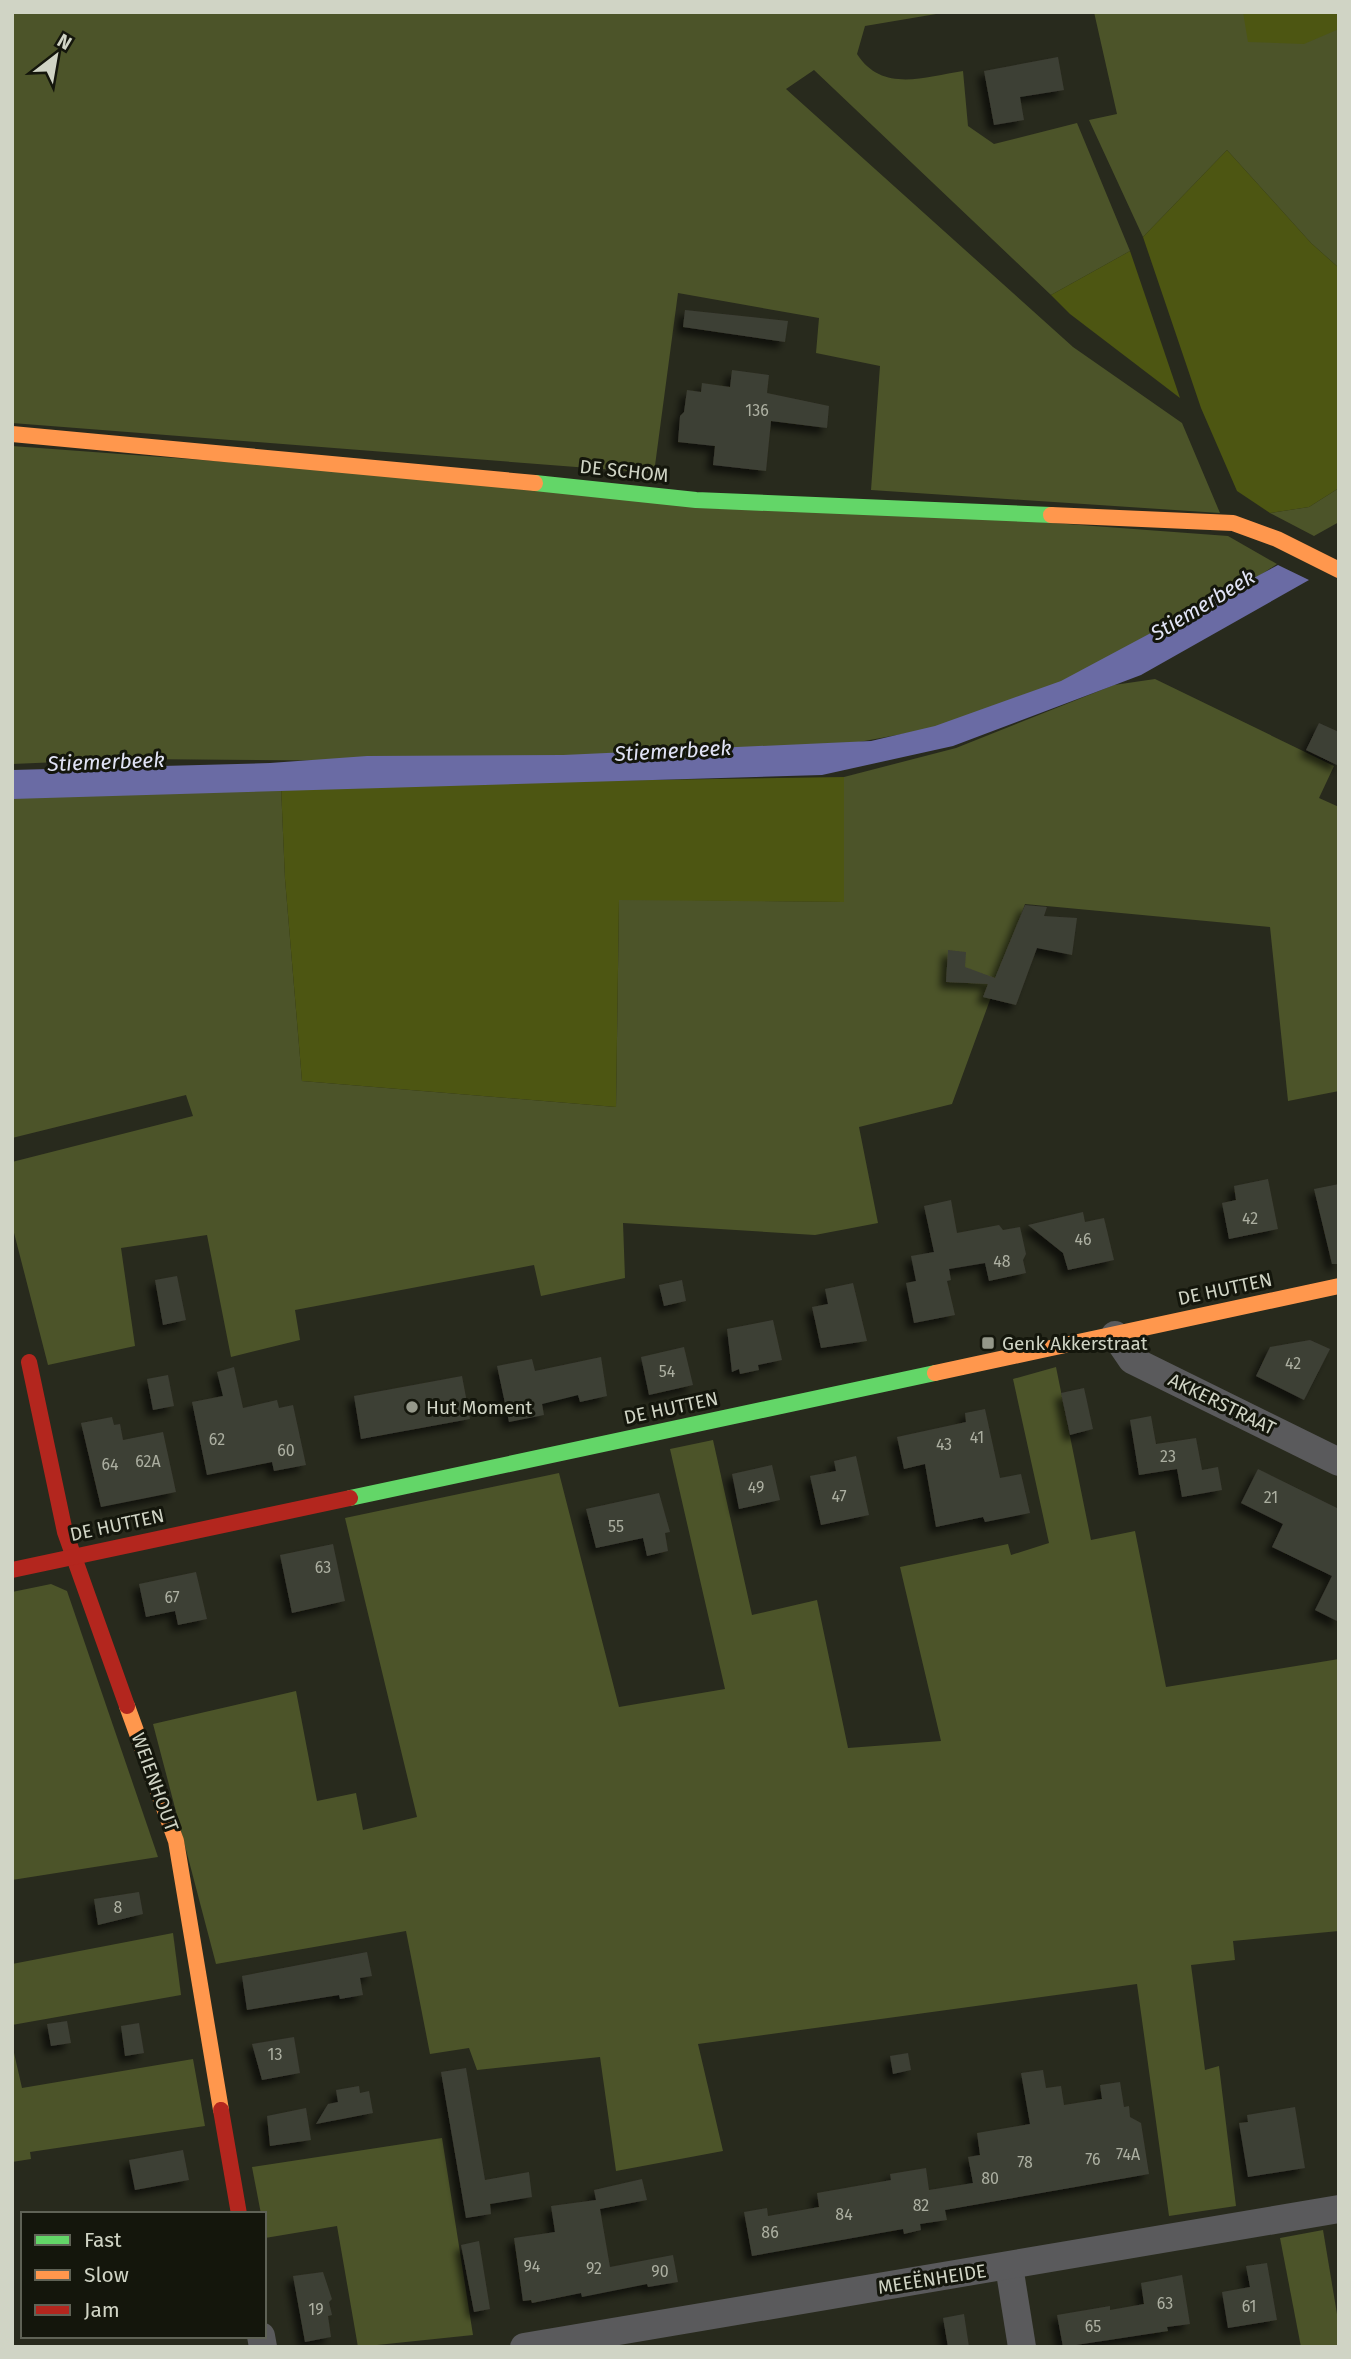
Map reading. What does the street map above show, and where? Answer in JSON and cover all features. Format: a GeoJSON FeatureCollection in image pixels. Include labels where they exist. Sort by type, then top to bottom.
{"type":"FeatureCollection","features":[{"type":"Feature","properties":{"kind":"street","name":"DE SCHOM"},"geometry":{"type":"LineString","coordinates":[[12,434],[389,467],[696,500],[1233,523],[1277,539],[1339,570]]}},
{"type":"Feature","properties":{"kind":"street","name":"DE HUTTEN"},"geometry":{"type":"LineString","coordinates":[[12,1570],[992,1358],[1115,1335],[1339,1286]]}},
{"type":"Feature","properties":{"kind":"street","name":"AKKERSTRAAT"},"geometry":{"type":"LineString","coordinates":[[1115,1335],[1132,1360],[1339,1462]]}},
{"type":"Feature","properties":{"kind":"street","name":"WEIENHOUT"},"geometry":{"type":"LineString","coordinates":[[29,1362],[65,1532],[176,1841],[239,2212]]}},
{"type":"Feature","properties":{"kind":"street","name":"MEEËNHEIDE"},"geometry":{"type":"LineString","coordinates":[[524,2347],[1339,2208]]}},
{"type":"Feature","properties":{"kind":"street"},"geometry":{"type":"LineString","coordinates":[[1009,2266],[1022,2347]]}},
{"type":"Feature","properties":{"kind":"green space"},"geometry":{"type":"Polygon","coordinates":[[[12,12],[948,12],[865,26],[857,54],[867,66],[891,78],[919,79],[963,71],[968,126],[994,144],[1077,123],[1130,251],[1051,295],[814,70],[786,89],[1073,347],[1182,423],[1220,513],[871,490],[880,366],[816,353],[819,318],[678,293],[654,473],[12,423],[12,12]]]}},
{"type":"Feature","properties":{"kind":"green space"},"geometry":{"type":"Polygon","coordinates":[[[1094,12],[1339,12],[1339,268],[1311,243],[1227,150],[1143,237],[1089,120],[1117,114],[1094,12]]]}},
{"type":"Feature","properties":{"kind":"green space"},"geometry":{"type":"Polygon","coordinates":[[[1243,12],[1339,12],[1339,29],[1304,44],[1248,42],[1243,12]]]}},
{"type":"Feature","properties":{"kind":"green space"},"geometry":{"type":"Polygon","coordinates":[[[1227,150],[1311,243],[1339,268],[1339,488],[1309,507],[1270,513],[1237,491],[1201,408],[1143,237],[1227,150]]]}},
{"type":"Feature","properties":{"kind":"green space"},"geometry":{"type":"Polygon","coordinates":[[[1130,251],[1180,398],[1070,314],[1051,295],[1130,251]]]}},
{"type":"Feature","properties":{"kind":"green space"},"geometry":{"type":"Polygon","coordinates":[[[12,446],[1228,536],[1277,564],[1167,638],[962,723],[859,742],[783,751],[501,762],[131,759],[12,764],[12,446]]]}},
{"type":"Feature","properties":{"kind":"green space"},"geometry":{"type":"Polygon","coordinates":[[[1339,488],[1339,522],[1314,536],[1270,513],[1309,507],[1339,488]]]}},
{"type":"Feature","properties":{"kind":"green space"},"geometry":{"type":"Polygon","coordinates":[[[1155,679],[1334,766],[1319,798],[1339,807],[1339,1091],[1288,1101],[1270,927],[1025,904],[952,1104],[859,1127],[878,1223],[815,1235],[623,1223],[625,1278],[541,1296],[534,1265],[295,1310],[300,1340],[231,1357],[207,1235],[121,1248],[135,1346],[48,1365],[12,1225],[12,1162],[193,1116],[186,1095],[12,1138],[12,791],[281,786],[285,879],[302,1081],[616,1107],[619,899],[843,902],[844,777],[956,748],[1114,685],[1155,679]]]}},
{"type":"Feature","properties":{"kind":"green space"},"geometry":{"type":"Polygon","coordinates":[[[844,777],[844,902],[619,900],[616,1107],[302,1081],[285,879],[281,786],[844,777]]]}},
{"type":"Feature","properties":{"kind":"green space"},"geometry":{"type":"Polygon","coordinates":[[[1056,1367],[1091,1540],[1135,1531],[1166,1687],[1339,1659],[1339,1931],[1233,1941],[1235,1960],[1191,1965],[1205,2070],[1219,2066],[1236,2206],[1169,2216],[1137,1984],[698,2044],[723,2151],[616,2171],[600,2057],[477,2070],[469,2048],[430,2054],[406,1931],[216,1964],[153,1724],[296,1691],[317,1801],[356,1793],[363,1830],[417,1817],[345,1518],[559,1473],[619,1707],[725,1689],[670,1449],[713,1440],[752,1615],[817,1600],[848,1748],[941,1741],[900,1567],[1008,1544],[1011,1555],[1049,1543],[1013,1379],[1056,1367]]]}},
{"type":"Feature","properties":{"kind":"green space"},"geometry":{"type":"Polygon","coordinates":[[[51,1584],[67,1591],[158,1857],[12,1880],[12,1592],[51,1584]]]}},
{"type":"Feature","properties":{"kind":"green space"},"geometry":{"type":"Polygon","coordinates":[[[173,1933],[181,1995],[12,2025],[12,1964],[173,1933]]]}},
{"type":"Feature","properties":{"kind":"green space"},"geometry":{"type":"Polygon","coordinates":[[[12,2044],[22,2088],[193,2059],[205,2126],[30,2152],[31,2159],[12,2162],[12,2044]]]}},
{"type":"Feature","properties":{"kind":"green space"},"geometry":{"type":"Polygon","coordinates":[[[442,2138],[473,2335],[358,2347],[337,2226],[266,2238],[266,2212],[261,2212],[252,2167],[442,2138]]]}},
{"type":"Feature","properties":{"kind":"green space"},"geometry":{"type":"Polygon","coordinates":[[[1323,2230],[1339,2326],[1339,2347],[1301,2347],[1280,2238],[1323,2230]]]}},
{"type":"Feature","properties":{"kind":"water","name":"Stiemerbeek"},"geometry":{"type":"Polygon","coordinates":[[[1278,565],[1309,580],[1141,675],[953,746],[822,775],[12,799],[12,770],[270,763],[367,756],[563,755],[871,741],[935,726],[1061,681],[1278,565]]]}},
{"type":"Feature","properties":{"kind":"building"},"geometry":{"type":"Polygon","coordinates":[[[1058,57],[1064,90],[1020,97],[1024,120],[994,125],[984,71],[1058,57]]]}},
{"type":"Feature","properties":{"kind":"building"},"geometry":{"type":"Polygon","coordinates":[[[685,310],[788,321],[785,342],[683,327],[685,310]]]}},
{"type":"Feature","properties":{"kind":"building"},"geometry":{"type":"Polygon","coordinates":[[[732,370],[769,375],[767,393],[829,406],[827,428],[771,421],[766,471],[713,465],[715,446],[678,442],[680,416],[684,412],[687,390],[701,392],[702,383],[730,387],[732,370]]]}},
{"type":"Feature","properties":{"kind":"building"},"geometry":{"type":"Polygon","coordinates":[[[1319,723],[1339,732],[1339,766],[1306,750],[1319,723]]]}},
{"type":"Feature","properties":{"kind":"building"},"geometry":{"type":"Polygon","coordinates":[[[1025,905],[1047,907],[1044,916],[1077,918],[1072,955],[1037,948],[1016,1005],[983,997],[988,984],[946,982],[948,950],[966,952],[965,967],[995,978],[1025,905]]]}},
{"type":"Feature","properties":{"kind":"building"},"geometry":{"type":"Polygon","coordinates":[[[1268,1179],[1278,1229],[1229,1239],[1222,1203],[1236,1200],[1234,1186],[1268,1179]]]}},
{"type":"Feature","properties":{"kind":"building"},"geometry":{"type":"Polygon","coordinates":[[[1339,1184],[1339,1264],[1332,1264],[1314,1189],[1339,1184]]]}},
{"type":"Feature","properties":{"kind":"building"},"geometry":{"type":"Polygon","coordinates":[[[951,1200],[957,1233],[999,1225],[1003,1230],[1020,1227],[1026,1254],[1023,1260],[1026,1273],[989,1281],[985,1263],[949,1269],[951,1280],[947,1281],[955,1315],[914,1323],[906,1283],[916,1281],[911,1256],[934,1252],[924,1206],[951,1200]]]}},
{"type":"Feature","properties":{"kind":"building"},"geometry":{"type":"Polygon","coordinates":[[[1083,1212],[1085,1222],[1104,1218],[1114,1260],[1068,1270],[1063,1253],[1028,1225],[1083,1212]]]}},
{"type":"Feature","properties":{"kind":"building"},"geometry":{"type":"Polygon","coordinates":[[[177,1276],[186,1320],[163,1325],[155,1280],[177,1276]]]}},
{"type":"Feature","properties":{"kind":"building"},"geometry":{"type":"Polygon","coordinates":[[[682,1280],[686,1301],[664,1306],[659,1285],[682,1280]]]}},
{"type":"Feature","properties":{"kind":"building"},"geometry":{"type":"Polygon","coordinates":[[[853,1283],[867,1341],[821,1348],[812,1307],[828,1304],[825,1289],[853,1283]]]}},
{"type":"Feature","properties":{"kind":"building"},"geometry":{"type":"Polygon","coordinates":[[[773,1320],[782,1360],[758,1365],[759,1370],[740,1374],[739,1369],[732,1372],[727,1329],[773,1320]]]}},
{"type":"Feature","properties":{"kind":"building"},"geometry":{"type":"Polygon","coordinates":[[[1310,1340],[1330,1349],[1304,1400],[1256,1376],[1270,1347],[1310,1340]]]}},
{"type":"Feature","properties":{"kind":"building"},"geometry":{"type":"Polygon","coordinates":[[[684,1347],[693,1385],[649,1395],[641,1357],[684,1347]]]}},
{"type":"Feature","properties":{"kind":"building"},"geometry":{"type":"Polygon","coordinates":[[[601,1357],[607,1396],[580,1402],[578,1395],[542,1404],[544,1415],[509,1422],[497,1366],[532,1359],[535,1371],[601,1357]]]}},
{"type":"Feature","properties":{"kind":"building"},"geometry":{"type":"Polygon","coordinates":[[[234,1367],[243,1408],[277,1400],[279,1408],[293,1405],[306,1465],[274,1471],[272,1462],[207,1475],[192,1402],[223,1396],[217,1372],[234,1367]]]}},
{"type":"Feature","properties":{"kind":"building"},"geometry":{"type":"Polygon","coordinates":[[[168,1375],[174,1406],[153,1410],[147,1379],[168,1375]]]}},
{"type":"Feature","properties":{"kind":"building","name":"Hut Moment"},"geometry":{"type":"Polygon","coordinates":[[[462,1376],[470,1419],[361,1439],[354,1396],[462,1376]]]}},
{"type":"Feature","properties":{"kind":"building"},"geometry":{"type":"Polygon","coordinates":[[[1084,1388],[1093,1429],[1070,1435],[1061,1393],[1084,1388]]]}},
{"type":"Feature","properties":{"kind":"building"},"geometry":{"type":"Polygon","coordinates":[[[985,1409],[1000,1478],[1021,1474],[1030,1513],[985,1522],[983,1517],[936,1527],[925,1464],[904,1469],[897,1437],[966,1422],[965,1413],[985,1409]]]}},
{"type":"Feature","properties":{"kind":"building"},"geometry":{"type":"Polygon","coordinates":[[[1151,1416],[1156,1444],[1196,1438],[1202,1470],[1218,1467],[1222,1490],[1182,1497],[1177,1469],[1139,1475],[1130,1420],[1151,1416]]]}},
{"type":"Feature","properties":{"kind":"building"},"geometry":{"type":"Polygon","coordinates":[[[112,1417],[114,1425],[120,1424],[123,1440],[163,1432],[176,1492],[101,1507],[81,1423],[112,1417]]]}},
{"type":"Feature","properties":{"kind":"building"},"geometry":{"type":"Polygon","coordinates":[[[856,1456],[869,1515],[821,1525],[810,1476],[836,1471],[834,1461],[856,1456]]]}},
{"type":"Feature","properties":{"kind":"building"},"geometry":{"type":"Polygon","coordinates":[[[772,1465],[780,1500],[739,1509],[732,1474],[772,1465]]]}},
{"type":"Feature","properties":{"kind":"building"},"geometry":{"type":"Polygon","coordinates":[[[1258,1469],[1339,1509],[1339,1622],[1315,1610],[1332,1576],[1272,1547],[1283,1524],[1241,1503],[1258,1469]]]}},
{"type":"Feature","properties":{"kind":"building"},"geometry":{"type":"Polygon","coordinates":[[[659,1493],[670,1532],[665,1533],[668,1551],[647,1556],[643,1538],[596,1548],[586,1509],[659,1493]]]}},
{"type":"Feature","properties":{"kind":"building"},"geometry":{"type":"Polygon","coordinates":[[[333,1544],[345,1601],[292,1613],[280,1555],[333,1544]]]}},
{"type":"Feature","properties":{"kind":"building"},"geometry":{"type":"Polygon","coordinates":[[[196,1572],[207,1619],[178,1625],[175,1611],[146,1617],[139,1584],[196,1572]]]}},
{"type":"Feature","properties":{"kind":"building"},"geometry":{"type":"Polygon","coordinates":[[[139,1892],[143,1914],[98,1925],[94,1899],[139,1892]]]}},
{"type":"Feature","properties":{"kind":"building"},"geometry":{"type":"Polygon","coordinates":[[[367,1952],[372,1976],[360,1978],[363,1995],[340,1999],[339,1995],[247,2010],[242,1976],[367,1952]]]}},
{"type":"Feature","properties":{"kind":"building"},"geometry":{"type":"Polygon","coordinates":[[[67,2021],[71,2043],[51,2046],[47,2024],[67,2021]]]}},
{"type":"Feature","properties":{"kind":"building"},"geometry":{"type":"Polygon","coordinates":[[[139,2023],[144,2053],[125,2056],[121,2026],[139,2023]]]}},
{"type":"Feature","properties":{"kind":"building"},"geometry":{"type":"Polygon","coordinates":[[[294,2037],[300,2073],[262,2080],[252,2044],[294,2037]]]}},
{"type":"Feature","properties":{"kind":"building"},"geometry":{"type":"Polygon","coordinates":[[[908,2053],[911,2070],[893,2074],[890,2056],[908,2053]]]}},
{"type":"Feature","properties":{"kind":"building"},"geometry":{"type":"Polygon","coordinates":[[[466,2068],[485,2180],[529,2172],[532,2197],[490,2204],[491,2214],[466,2218],[441,2072],[466,2068]]]}},
{"type":"Feature","properties":{"kind":"building"},"geometry":{"type":"Polygon","coordinates":[[[1043,2070],[1046,2088],[1061,2086],[1064,2105],[1102,2099],[1100,2085],[1120,2082],[1124,2107],[1129,2106],[1130,2117],[1141,2123],[1149,2174],[945,2210],[947,2220],[920,2224],[921,2230],[904,2234],[903,2229],[752,2256],[744,2212],[767,2208],[768,2216],[819,2207],[817,2193],[891,2180],[890,2174],[926,2168],[929,2190],[973,2183],[968,2157],[980,2155],[977,2133],[1030,2124],[1021,2073],[1043,2070]]]}},
{"type":"Feature","properties":{"kind":"building"},"geometry":{"type":"Polygon","coordinates":[[[359,2086],[360,2093],[369,2091],[373,2113],[316,2124],[328,2104],[338,2102],[336,2090],[359,2086]]]}},
{"type":"Feature","properties":{"kind":"building"},"geometry":{"type":"Polygon","coordinates":[[[1295,2107],[1305,2168],[1248,2177],[1239,2123],[1248,2122],[1247,2115],[1295,2107]]]}},
{"type":"Feature","properties":{"kind":"building"},"geometry":{"type":"Polygon","coordinates":[[[306,2108],[311,2140],[270,2146],[267,2116],[306,2108]]]}},
{"type":"Feature","properties":{"kind":"building"},"geometry":{"type":"Polygon","coordinates":[[[183,2150],[189,2180],[135,2190],[129,2160],[183,2150]]]}},
{"type":"Feature","properties":{"kind":"building"},"geometry":{"type":"Polygon","coordinates":[[[642,2179],[647,2200],[600,2209],[610,2267],[673,2255],[678,2282],[648,2287],[647,2284],[582,2297],[581,2293],[532,2303],[531,2300],[523,2301],[514,2238],[555,2232],[551,2206],[596,2200],[594,2190],[642,2179]]]}},
{"type":"Feature","properties":{"kind":"building"},"geometry":{"type":"Polygon","coordinates":[[[479,2241],[490,2309],[474,2312],[461,2245],[479,2241]]]}},
{"type":"Feature","properties":{"kind":"building"},"geometry":{"type":"Polygon","coordinates":[[[1267,2263],[1277,2320],[1228,2328],[1222,2292],[1250,2287],[1246,2266],[1267,2263]]]}},
{"type":"Feature","properties":{"kind":"building"},"geometry":{"type":"Polygon","coordinates":[[[323,2272],[332,2299],[329,2302],[332,2315],[328,2316],[331,2337],[305,2342],[293,2276],[323,2272]]]}},
{"type":"Feature","properties":{"kind":"building"},"geometry":{"type":"Polygon","coordinates":[[[1182,2275],[1190,2324],[1167,2327],[1168,2331],[1063,2347],[1057,2315],[1110,2306],[1110,2310],[1144,2304],[1141,2283],[1182,2275]]]}},
{"type":"Feature","properties":{"kind":"building"},"geometry":{"type":"Polygon","coordinates":[[[964,2314],[969,2347],[948,2347],[943,2318],[964,2314]]]}},
{"type":"Feature","properties":{"kind":"traffic: fast"},"geometry":{"type":"LineString","coordinates":[[535,483],[696,500],[1051,515]]}},
{"type":"Feature","properties":{"kind":"traffic: fast"},"geometry":{"type":"LineString","coordinates":[[350,1498],[935,1373]]}},
{"type":"Feature","properties":{"kind":"traffic: slow"},"geometry":{"type":"LineString","coordinates":[[12,434],[535,483]]}},
{"type":"Feature","properties":{"kind":"traffic: slow"},"geometry":{"type":"LineString","coordinates":[[1051,515],[1233,523],[1277,539],[1339,570]]}},
{"type":"Feature","properties":{"kind":"traffic: slow"},"geometry":{"type":"LineString","coordinates":[[935,1373],[1339,1286]]}},
{"type":"Feature","properties":{"kind":"traffic: slow"},"geometry":{"type":"LineString","coordinates":[[127,1706],[176,1841],[221,2110]]}},
{"type":"Feature","properties":{"kind":"traffic: jam"},"geometry":{"type":"LineString","coordinates":[[29,1362],[65,1532],[127,1706]]}},
{"type":"Feature","properties":{"kind":"traffic: jam"},"geometry":{"type":"LineString","coordinates":[[12,1570],[350,1498]]}},
{"type":"Feature","properties":{"kind":"traffic: jam"},"geometry":{"type":"LineString","coordinates":[[221,2110],[239,2212]]}},
{"type":"Feature","properties":{"kind":"place","name":"Genk Akkerstraat"},"geometry":{"type":"Point","coordinates":[988,1343]}},
{"type":"Feature","properties":{"kind":"place","name":"Hut Moment"},"geometry":{"type":"Point","coordinates":[412,1407]}}]}
